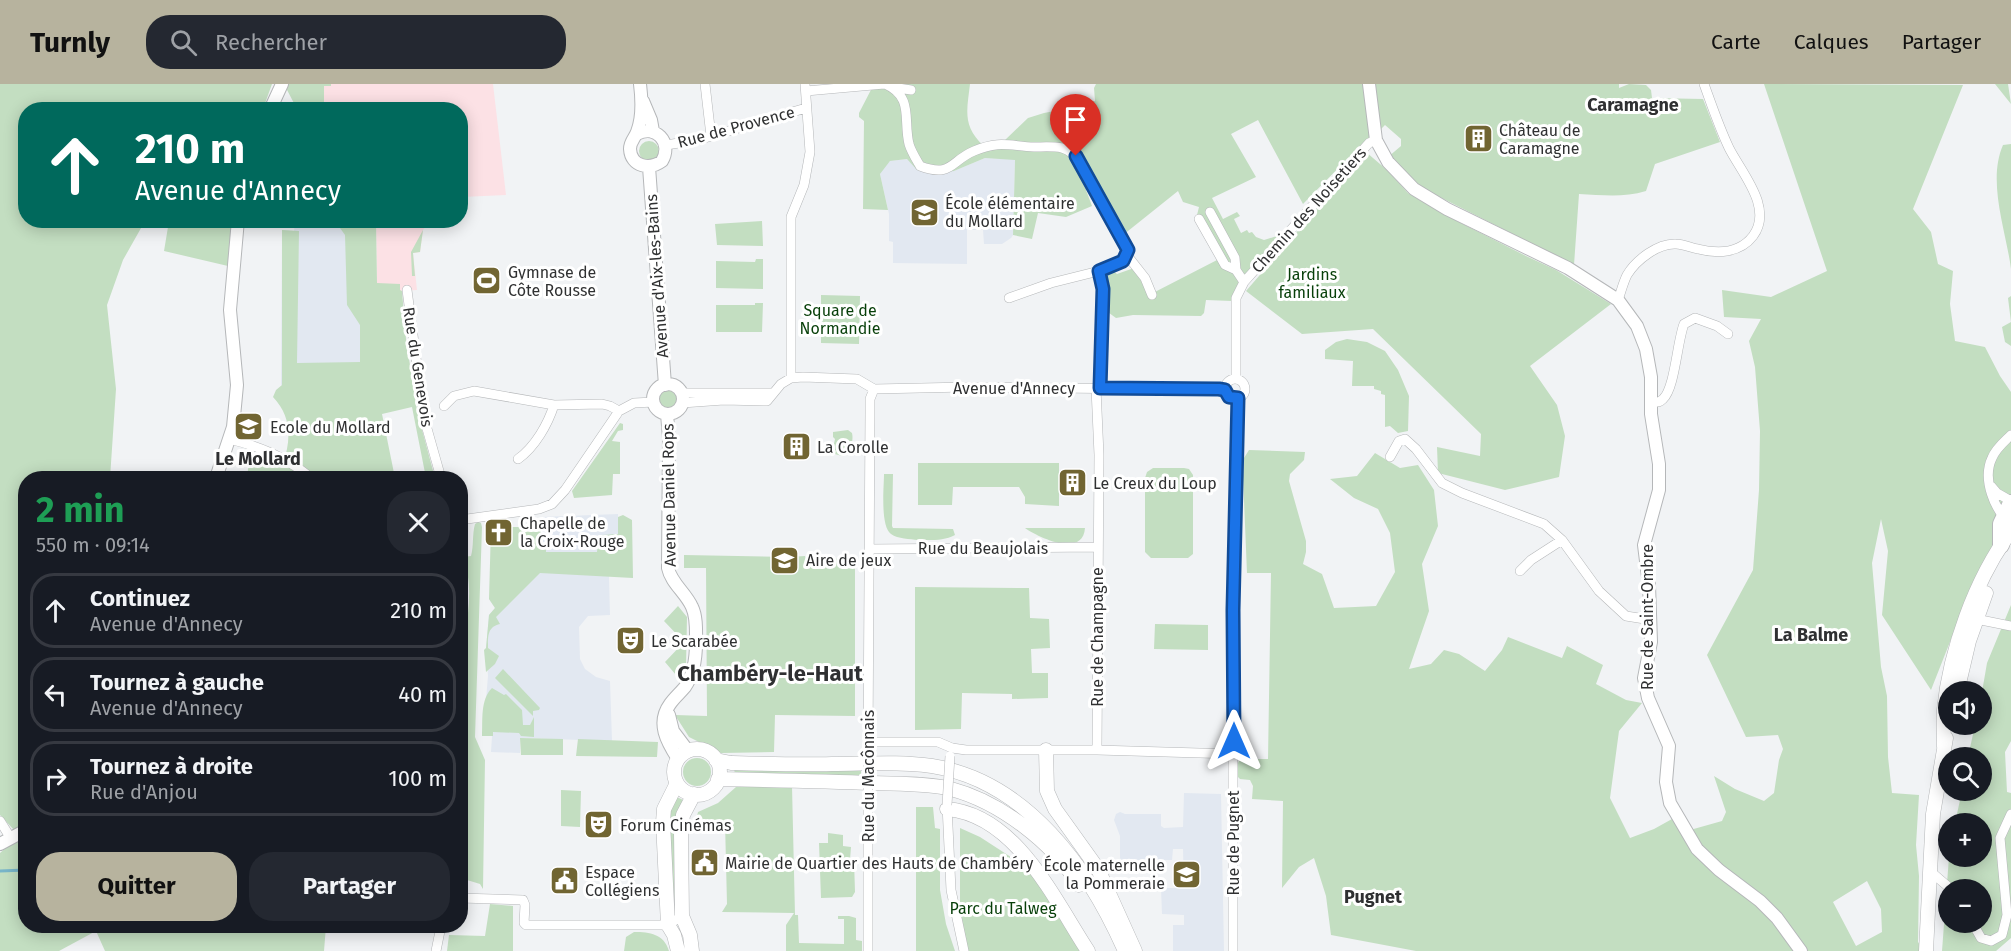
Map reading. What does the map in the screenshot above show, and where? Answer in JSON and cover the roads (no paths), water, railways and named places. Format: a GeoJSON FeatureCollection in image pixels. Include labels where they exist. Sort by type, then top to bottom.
{"type":"FeatureCollection","features":[{"type":"Feature","properties":{"kind":"highway"},"geometry":{"type":"LineString","coordinates":[[2006,546],[2000,529],[2009,515]]}},
{"type":"Feature","properties":{"kind":"main road"},"geometry":{"type":"LineString","coordinates":[[274,102],[282,84]]}},
{"type":"Feature","properties":{"kind":"main road"},"geometry":{"type":"LineString","coordinates":[[637,135],[642,99],[640,84]]}},
{"type":"Feature","properties":{"kind":"main road","name":"Rue de Saint-Ombre"},"geometry":{"type":"LineString","coordinates":[[1369,84],[1376,140],[1388,162],[1414,189],[1447,209],[1568,268],[1618,300],[1637,326],[1646,349],[1651,377],[1651,414],[1659,464],[1659,489],[1644,545],[1651,620],[1651,645],[1644,678],[1648,698],[1669,746],[1666,782],[1670,803],[1697,849],[1719,870],[1760,901],[1777,918],[1801,951]]}},
{"type":"Feature","properties":{"kind":"main road"},"geometry":{"type":"LineString","coordinates":[[642,99],[653,131]]}},
{"type":"Feature","properties":{"kind":"main road"},"geometry":{"type":"LineString","coordinates":[[653,131],[663,138],[666,146],[665,156],[662,160],[649,166],[640,165],[632,156],[630,144],[642,132],[653,131]]}},
{"type":"Feature","properties":{"kind":"main road","name":"Avenue d'Aix-les-Bains"},"geometry":{"type":"LineString","coordinates":[[649,166],[665,385]]}},
{"type":"Feature","properties":{"kind":"main road"},"geometry":{"type":"LineString","coordinates":[[218,471],[233,427],[237,385],[230,310],[237,228]]}},
{"type":"Feature","properties":{"kind":"main road"},"geometry":{"type":"LineString","coordinates":[[665,385],[675,386],[682,398],[676,411],[667,414],[658,409],[654,402],[655,393],[665,385]]}},
{"type":"Feature","properties":{"kind":"main road","name":"Avenue Daniel Rops"},"geometry":{"type":"LineString","coordinates":[[667,414],[669,438],[668,566],[673,580],[692,607],[695,616],[696,643],[692,672],[686,686],[669,705],[669,721],[683,755]]}},
{"type":"Feature","properties":{"kind":"main road"},"geometry":{"type":"LineString","coordinates":[[1959,681],[1971,618],[1981,582],[2006,546]]}},
{"type":"Feature","properties":{"kind":"main road"},"geometry":{"type":"LineString","coordinates":[[1944,747],[1946,695],[1957,644],[1971,618]]}},
{"type":"Feature","properties":{"kind":"main road"},"geometry":{"type":"LineString","coordinates":[[1944,747],[1947,735]]}},
{"type":"Feature","properties":{"kind":"main road"},"geometry":{"type":"LineString","coordinates":[[716,760],[718,779],[711,789],[706,793],[694,794],[681,789],[674,769],[683,755],[704,750],[716,760],[731,763],[916,764],[950,770],[982,782],[1008,796],[1025,809],[1058,841],[1081,871],[1106,911],[1125,951]]}},
{"type":"Feature","properties":{"kind":"main road"},"geometry":{"type":"LineString","coordinates":[[1046,750],[1047,791],[1055,809],[1098,869],[1135,951]]}},
{"type":"Feature","properties":{"kind":"main road"},"geometry":{"type":"LineString","coordinates":[[718,779],[879,783],[949,788],[987,803],[1005,812],[1053,852],[1075,878],[1115,951]]}},
{"type":"Feature","properties":{"kind":"main road"},"geometry":{"type":"LineString","coordinates":[[677,783],[664,809],[663,822],[668,925],[674,935],[678,951]]}},
{"type":"Feature","properties":{"kind":"main road"},"geometry":{"type":"LineString","coordinates":[[1926,951],[1933,814],[1938,784]]}},
{"type":"Feature","properties":{"kind":"main road"},"geometry":{"type":"LineString","coordinates":[[692,951],[690,935],[682,916],[681,832],[683,815],[694,794]]}},
{"type":"Feature","properties":{"kind":"main road"},"geometry":{"type":"LineString","coordinates":[[947,807],[973,814],[1010,838],[1028,859],[1088,951]]}},
{"type":"Feature","properties":{"kind":"street"},"geometry":{"type":"LineString","coordinates":[[705,84],[711,135]]}},
{"type":"Feature","properties":{"kind":"street"},"geometry":{"type":"LineString","coordinates":[[1618,300],[1627,276],[1634,266],[1659,248],[1676,244],[1708,251],[1732,250],[1748,241],[1757,228],[1756,197],[1715,117],[1704,84]]}},
{"type":"Feature","properties":{"kind":"street"},"geometry":{"type":"LineString","coordinates":[[887,85],[900,95],[907,113],[909,144],[920,166],[942,170],[972,151],[1008,143],[1026,147],[1061,148],[1076,156],[1128,250],[1123,261],[1099,271],[1051,283],[1009,298]]}},
{"type":"Feature","properties":{"kind":"street"},"geometry":{"type":"LineString","coordinates":[[682,398],[773,393],[791,378],[792,217],[804,185],[810,152],[805,88],[887,85],[911,90]]}},
{"type":"Feature","properties":{"kind":"street","name":"Rue de Provence"},"geometry":{"type":"LineString","coordinates":[[666,146],[698,140],[806,108]]}},
{"type":"Feature","properties":{"kind":"street","name":"Chemin des Noisetiers"},"geometry":{"type":"LineString","coordinates":[[1236,379],[1236,298],[1244,282],[1369,143],[1376,140]]}},
{"type":"Feature","properties":{"kind":"street"},"geometry":{"type":"LineString","coordinates":[[1210,212],[1235,258],[1236,270],[1244,282]]}},
{"type":"Feature","properties":{"kind":"street"},"geometry":{"type":"LineString","coordinates":[[1199,219],[1225,265],[1236,270]]}},
{"type":"Feature","properties":{"kind":"street"},"geometry":{"type":"LineString","coordinates":[[1126,254],[1145,278],[1152,295]]}},
{"type":"Feature","properties":{"kind":"street","name":"Rue de Champagne"},"geometry":{"type":"LineString","coordinates":[[1097,750],[1098,388],[1103,289],[1099,271]]}},
{"type":"Feature","properties":{"kind":"street","name":"Rue du Genevois"},"geometry":{"type":"LineString","coordinates":[[406,290],[424,418],[439,471]]}},
{"type":"Feature","properties":{"kind":"street"},"geometry":{"type":"LineString","coordinates":[[1651,398],[1654,402],[1658,402],[1669,390],[1680,333],[1684,324],[1695,318],[1717,326],[1728,334]]}},
{"type":"Feature","properties":{"kind":"street","name":"Avenue d'Annecy"},"geometry":{"type":"LineString","coordinates":[[791,378],[847,377],[856,379],[874,389],[967,387],[1225,390]]}},
{"type":"Feature","properties":{"kind":"street"},"geometry":{"type":"LineString","coordinates":[[1236,379],[1242,382],[1245,388],[1243,394],[1238,398],[1229,397],[1225,390],[1228,382],[1236,379]]}},
{"type":"Feature","properties":{"kind":"street","name":"Rue du Macônnais"},"geometry":{"type":"LineString","coordinates":[[868,951],[870,399],[874,389]]}},
{"type":"Feature","properties":{"kind":"street"},"geometry":{"type":"LineString","coordinates":[[444,406],[454,396],[474,391],[554,405],[602,404],[619,411]]}},
{"type":"Feature","properties":{"kind":"street","name":"Rue de Pugnet"},"geometry":{"type":"LineString","coordinates":[[1233,951],[1233,610],[1238,398]]}},
{"type":"Feature","properties":{"kind":"street"},"geometry":{"type":"LineString","coordinates":[[468,519],[539,509],[552,504],[565,490],[619,411],[634,403],[654,402]]}},
{"type":"Feature","properties":{"kind":"street"},"geometry":{"type":"LineString","coordinates":[[518,459],[526,453],[549,420],[554,405]]}},
{"type":"Feature","properties":{"kind":"street"},"geometry":{"type":"LineString","coordinates":[[2009,515],[1994,498],[1989,471],[1991,459],[2011,435]]}},
{"type":"Feature","properties":{"kind":"street"},"geometry":{"type":"LineString","coordinates":[[229,439],[266,451],[302,471]]}},
{"type":"Feature","properties":{"kind":"street"},"geometry":{"type":"LineString","coordinates":[[1390,457],[1399,441],[1405,439],[1412,444],[1442,483],[1462,493],[1544,524],[1562,540],[1599,591],[1626,616],[1651,620]]}},
{"type":"Feature","properties":{"kind":"street"},"geometry":{"type":"LineString","coordinates":[[1991,486],[2009,515]]}},
{"type":"Feature","properties":{"kind":"street"},"geometry":{"type":"LineString","coordinates":[[1520,571],[1531,560],[1562,540]]}},
{"type":"Feature","properties":{"kind":"street","name":"Rue du Beaujolais"},"geometry":{"type":"LineString","coordinates":[[869,549],[1097,547]]}},
{"type":"Feature","properties":{"kind":"street"},"geometry":{"type":"LineString","coordinates":[[1971,618],[2011,626]]}},
{"type":"Feature","properties":{"kind":"street"},"geometry":{"type":"LineString","coordinates":[[868,746],[938,742],[951,752],[1097,750],[1234,754]]}},
{"type":"Feature","properties":{"kind":"street"},"geometry":{"type":"LineString","coordinates":[[951,752],[947,807],[951,890],[964,951]]}},
{"type":"Feature","properties":{"kind":"street"},"geometry":{"type":"LineString","coordinates":[[1979,933],[1982,938],[1991,941],[2002,935],[2007,915],[2000,838],[2011,814]]}},
{"type":"Feature","properties":{"kind":"street"},"geometry":{"type":"LineString","coordinates":[[0,820],[5,841]]}},
{"type":"Feature","properties":{"kind":"street"},"geometry":{"type":"LineString","coordinates":[[1930,871],[1939,879]]}},
{"type":"Feature","properties":{"kind":"street"},"geometry":{"type":"LineString","coordinates":[[468,898],[523,900],[526,925],[668,925],[682,916]]}},
{"type":"Feature","properties":{"kind":"street"},"geometry":{"type":"LineString","coordinates":[[436,951],[440,933]]}},
{"type":"Feature","properties":{"kind":"waterway"},"geometry":{"type":"LineString","coordinates":[[0,871],[18,870]]}},
{"type":"Feature","properties":{"kind":"place","name":"Château de Caramagne"},"geometry":{"type":"Point","coordinates":[1478,139]}},
{"type":"Feature","properties":{"kind":"place","name":"École élémentaire du Mollard"},"geometry":{"type":"Point","coordinates":[924,212]}},
{"type":"Feature","properties":{"kind":"place","name":"Gymnase de Côte Rousse"},"geometry":{"type":"Point","coordinates":[487,281]}},
{"type":"Feature","properties":{"kind":"place","name":"Ecole du Mollard"},"geometry":{"type":"Point","coordinates":[249,427]}},
{"type":"Feature","properties":{"kind":"place","name":"La Corolle"},"geometry":{"type":"Point","coordinates":[796,447]}},
{"type":"Feature","properties":{"kind":"place","name":"Le Creux du Loup"},"geometry":{"type":"Point","coordinates":[1072,483]}},
{"type":"Feature","properties":{"kind":"place","name":"Chapelle de la Croix-Rouge"},"geometry":{"type":"Point","coordinates":[499,532]}},
{"type":"Feature","properties":{"kind":"place","name":"Aire de jeux"},"geometry":{"type":"Point","coordinates":[785,560]}},
{"type":"Feature","properties":{"kind":"place","name":"Le Scarabée"},"geometry":{"type":"Point","coordinates":[630,641]}},
{"type":"Feature","properties":{"kind":"place","name":"Forum Cinémas"},"geometry":{"type":"Point","coordinates":[599,825]}},
{"type":"Feature","properties":{"kind":"place","name":"Mairie de Quartier des Hauts de Chambéry"},"geometry":{"type":"Point","coordinates":[704,863]}},
{"type":"Feature","properties":{"kind":"place","name":"École maternelle la Pommeraie"},"geometry":{"type":"Point","coordinates":[1186,874]}},
{"type":"Feature","properties":{"kind":"place","name":"Espace Collégiens"},"geometry":{"type":"Point","coordinates":[564,881]}},
{"type":"Feature","properties":{"kind":"district","name":"Caramagne"},"geometry":{"type":"Point","coordinates":[1633,105]}},
{"type":"Feature","properties":{"kind":"district","name":"Le Mollard"},"geometry":{"type":"Point","coordinates":[258,459]}},
{"type":"Feature","properties":{"kind":"district","name":"La Balme"},"geometry":{"type":"Point","coordinates":[1811,635]}},
{"type":"Feature","properties":{"kind":"district","name":"Chambéry-le-Haut"},"geometry":{"type":"Point","coordinates":[770,673]}},
{"type":"Feature","properties":{"kind":"district","name":"Pugnet"},"geometry":{"type":"Point","coordinates":[1373,897]}},
{"type":"Feature","properties":{"kind":"park label","name":"Jardins familiaux"},"geometry":{"type":"Point","coordinates":[1312,283]}},
{"type":"Feature","properties":{"kind":"park label","name":"Square de Normandie"},"geometry":{"type":"Point","coordinates":[840,319]}},
{"type":"Feature","properties":{"kind":"park label","name":"Parc du Talweg"},"geometry":{"type":"Point","coordinates":[1003,908]}}]}
